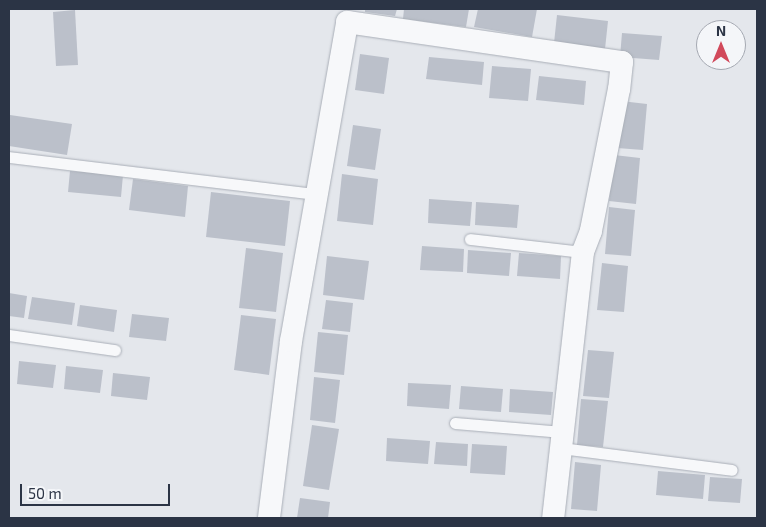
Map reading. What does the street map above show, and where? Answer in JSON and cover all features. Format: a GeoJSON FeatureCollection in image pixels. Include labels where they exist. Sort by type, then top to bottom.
{"type":"FeatureCollection","features":[{"type":"Feature","properties":{"kind":"street"},"geometry":{"type":"LineString","coordinates":[[269,518],[291,341],[348,16],[622,62],[619,89],[591,231],[583,252],[553,518]]}},
{"type":"Feature","properties":{"kind":"lane"},"geometry":{"type":"LineString","coordinates":[[9,157],[317,194]]}},
{"type":"Feature","properties":{"kind":"lane"},"geometry":{"type":"LineString","coordinates":[[470,239],[583,252]]}},
{"type":"Feature","properties":{"kind":"lane"},"geometry":{"type":"LineString","coordinates":[[9,336],[115,350]]}},
{"type":"Feature","properties":{"kind":"lane"},"geometry":{"type":"LineString","coordinates":[[455,423],[732,470]]}},
{"type":"Feature","properties":{"kind":"building"},"geometry":{"type":"Polygon","coordinates":[[[365,9],[397,9],[395,16],[365,12],[365,9]]]}},
{"type":"Feature","properties":{"kind":"building"},"geometry":{"type":"Polygon","coordinates":[[[404,9],[469,9],[466,27],[403,19],[404,9]]]}},
{"type":"Feature","properties":{"kind":"building"},"geometry":{"type":"Polygon","coordinates":[[[478,9],[537,9],[532,37],[474,27],[478,9]]]}},
{"type":"Feature","properties":{"kind":"building"},"geometry":{"type":"Polygon","coordinates":[[[75,10],[78,65],[56,66],[53,12],[75,10]]]}},
{"type":"Feature","properties":{"kind":"building"},"geometry":{"type":"Polygon","coordinates":[[[557,15],[608,21],[605,49],[554,43],[557,15]]]}},
{"type":"Feature","properties":{"kind":"building"},"geometry":{"type":"Polygon","coordinates":[[[622,33],[662,36],[659,60],[620,57],[622,33]]]}},
{"type":"Feature","properties":{"kind":"building"},"geometry":{"type":"Polygon","coordinates":[[[360,54],[389,58],[384,94],[355,90],[360,54]]]}},
{"type":"Feature","properties":{"kind":"building"},"geometry":{"type":"Polygon","coordinates":[[[429,57],[484,62],[482,85],[426,79],[429,57]]]}},
{"type":"Feature","properties":{"kind":"building"},"geometry":{"type":"Polygon","coordinates":[[[492,66],[531,69],[528,101],[489,98],[492,66]]]}},
{"type":"Feature","properties":{"kind":"building"},"geometry":{"type":"Polygon","coordinates":[[[539,76],[586,81],[584,105],[536,100],[539,76]]]}},
{"type":"Feature","properties":{"kind":"building"},"geometry":{"type":"Polygon","coordinates":[[[621,101],[647,104],[643,150],[617,148],[621,101]]]}},
{"type":"Feature","properties":{"kind":"building"},"geometry":{"type":"Polygon","coordinates":[[[10,115],[72,124],[67,155],[9,146],[10,115]]]}},
{"type":"Feature","properties":{"kind":"building"},"geometry":{"type":"Polygon","coordinates":[[[353,125],[381,129],[375,170],[347,166],[353,125]]]}},
{"type":"Feature","properties":{"kind":"building"},"geometry":{"type":"Polygon","coordinates":[[[614,155],[640,158],[636,204],[609,201],[614,155]]]}},
{"type":"Feature","properties":{"kind":"building"},"geometry":{"type":"Polygon","coordinates":[[[70,171],[123,175],[121,197],[68,192],[70,171]]]}},
{"type":"Feature","properties":{"kind":"building"},"geometry":{"type":"Polygon","coordinates":[[[342,174],[378,179],[373,225],[337,221],[342,174]]]}},
{"type":"Feature","properties":{"kind":"building"},"geometry":{"type":"Polygon","coordinates":[[[133,179],[188,186],[185,217],[129,210],[133,179]]]}},
{"type":"Feature","properties":{"kind":"building"},"geometry":{"type":"Polygon","coordinates":[[[211,192],[290,201],[285,246],[206,237],[211,192]]]}},
{"type":"Feature","properties":{"kind":"building"},"geometry":{"type":"Polygon","coordinates":[[[429,199],[472,202],[470,226],[428,223],[429,199]]]}},
{"type":"Feature","properties":{"kind":"building"},"geometry":{"type":"Polygon","coordinates":[[[476,202],[519,205],[517,228],[475,225],[476,202]]]}},
{"type":"Feature","properties":{"kind":"building"},"geometry":{"type":"Polygon","coordinates":[[[609,207],[635,210],[631,256],[605,254],[609,207]]]}},
{"type":"Feature","properties":{"kind":"building"},"geometry":{"type":"Polygon","coordinates":[[[422,246],[464,249],[463,272],[420,270],[422,246]]]}},
{"type":"Feature","properties":{"kind":"building"},"geometry":{"type":"Polygon","coordinates":[[[246,248],[283,253],[276,312],[239,308],[246,248]]]}},
{"type":"Feature","properties":{"kind":"building"},"geometry":{"type":"Polygon","coordinates":[[[468,250],[511,253],[509,276],[467,273],[468,250]]]}},
{"type":"Feature","properties":{"kind":"building"},"geometry":{"type":"Polygon","coordinates":[[[519,253],[561,256],[560,279],[517,276],[519,253]]]}},
{"type":"Feature","properties":{"kind":"building"},"geometry":{"type":"Polygon","coordinates":[[[327,256],[369,261],[364,300],[323,295],[327,256]]]}},
{"type":"Feature","properties":{"kind":"building"},"geometry":{"type":"Polygon","coordinates":[[[602,263],[628,266],[624,312],[597,310],[602,263]]]}},
{"type":"Feature","properties":{"kind":"building"},"geometry":{"type":"Polygon","coordinates":[[[9,293],[27,296],[24,318],[9,316],[9,293]]]}},
{"type":"Feature","properties":{"kind":"building"},"geometry":{"type":"Polygon","coordinates":[[[32,297],[75,303],[72,325],[28,319],[32,297]]]}},
{"type":"Feature","properties":{"kind":"building"},"geometry":{"type":"Polygon","coordinates":[[[326,300],[353,303],[350,332],[322,329],[326,300]]]}},
{"type":"Feature","properties":{"kind":"building"},"geometry":{"type":"Polygon","coordinates":[[[80,305],[117,310],[114,332],[77,326],[80,305]]]}},
{"type":"Feature","properties":{"kind":"building"},"geometry":{"type":"Polygon","coordinates":[[[132,314],[169,318],[166,341],[129,337],[132,314]]]}},
{"type":"Feature","properties":{"kind":"building"},"geometry":{"type":"Polygon","coordinates":[[[241,315],[276,319],[269,375],[234,370],[241,315]]]}},
{"type":"Feature","properties":{"kind":"building"},"geometry":{"type":"Polygon","coordinates":[[[318,332],[348,335],[344,375],[314,372],[318,332]]]}},
{"type":"Feature","properties":{"kind":"building"},"geometry":{"type":"Polygon","coordinates":[[[588,350],[614,352],[609,398],[583,396],[588,350]]]}},
{"type":"Feature","properties":{"kind":"building"},"geometry":{"type":"Polygon","coordinates":[[[19,361],[56,365],[53,388],[17,384],[19,361]]]}},
{"type":"Feature","properties":{"kind":"building"},"geometry":{"type":"Polygon","coordinates":[[[66,366],[103,370],[100,393],[64,389],[66,366]]]}},
{"type":"Feature","properties":{"kind":"building"},"geometry":{"type":"Polygon","coordinates":[[[113,373],[150,377],[147,400],[111,396],[113,373]]]}},
{"type":"Feature","properties":{"kind":"building"},"geometry":{"type":"Polygon","coordinates":[[[314,377],[340,380],[335,423],[310,420],[314,377]]]}},
{"type":"Feature","properties":{"kind":"building"},"geometry":{"type":"Polygon","coordinates":[[[408,383],[451,385],[449,409],[407,406],[408,383]]]}},
{"type":"Feature","properties":{"kind":"building"},"geometry":{"type":"Polygon","coordinates":[[[461,386],[503,389],[501,412],[459,409],[461,386]]]}},
{"type":"Feature","properties":{"kind":"building"},"geometry":{"type":"Polygon","coordinates":[[[510,389],[553,392],[551,415],[509,412],[510,389]]]}},
{"type":"Feature","properties":{"kind":"building"},"geometry":{"type":"Polygon","coordinates":[[[581,399],[608,401],[603,447],[577,445],[581,399]]]}},
{"type":"Feature","properties":{"kind":"building"},"geometry":{"type":"Polygon","coordinates":[[[312,425],[339,429],[329,490],[303,486],[312,425]]]}},
{"type":"Feature","properties":{"kind":"building"},"geometry":{"type":"Polygon","coordinates":[[[387,438],[430,441],[428,464],[386,461],[387,438]]]}},
{"type":"Feature","properties":{"kind":"building"},"geometry":{"type":"Polygon","coordinates":[[[436,442],[468,444],[467,466],[434,464],[436,442]]]}},
{"type":"Feature","properties":{"kind":"building"},"geometry":{"type":"Polygon","coordinates":[[[472,444],[507,446],[505,475],[470,473],[472,444]]]}},
{"type":"Feature","properties":{"kind":"building"},"geometry":{"type":"Polygon","coordinates":[[[575,462],[601,465],[597,511],[571,509],[575,462]]]}},
{"type":"Feature","properties":{"kind":"building"},"geometry":{"type":"Polygon","coordinates":[[[658,471],[705,475],[703,499],[656,495],[658,471]]]}},
{"type":"Feature","properties":{"kind":"building"},"geometry":{"type":"Polygon","coordinates":[[[710,477],[742,479],[740,503],[708,501],[710,477]]]}},
{"type":"Feature","properties":{"kind":"building"},"geometry":{"type":"Polygon","coordinates":[[[300,498],[330,502],[328,518],[297,518],[300,498]]]}}]}
